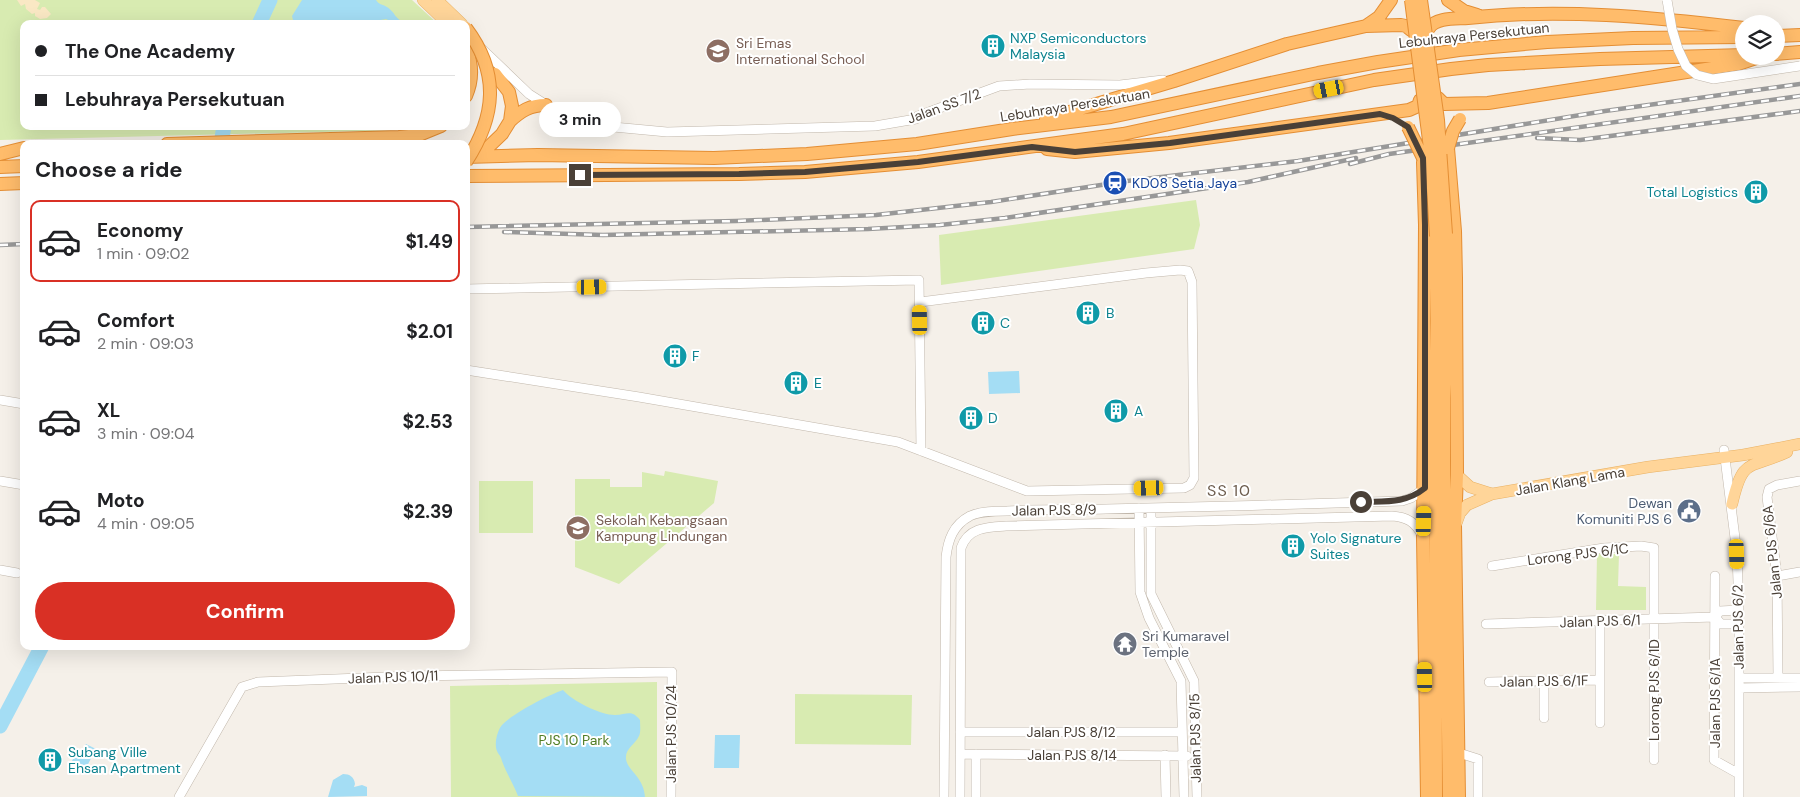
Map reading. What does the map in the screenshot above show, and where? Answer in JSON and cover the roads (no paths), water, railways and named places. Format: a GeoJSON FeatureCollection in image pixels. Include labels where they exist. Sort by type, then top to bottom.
{"type":"FeatureCollection","features":[{"type":"Feature","properties":{"kind":"highway"},"geometry":{"type":"LineString","coordinates":[[1366,26],[1379,17],[1391,0]]}},
{"type":"Feature","properties":{"kind":"highway"},"geometry":{"type":"LineString","coordinates":[[1407,0],[1429,28],[1433,102],[1426,114],[1422,128],[1425,225],[1425,488],[1423,537],[1427,797]]}},
{"type":"Feature","properties":{"kind":"highway"},"geometry":{"type":"LineString","coordinates":[[1411,0],[1431,156],[1436,236],[1441,596],[1449,797]]}},
{"type":"Feature","properties":{"kind":"highway"},"geometry":{"type":"LineString","coordinates":[[1421,0],[1438,120],[1446,234],[1447,321],[1436,797]]}},
{"type":"Feature","properties":{"kind":"highway"},"geometry":{"type":"LineString","coordinates":[[1012,130],[1287,44],[1366,26],[1406,28],[1419,15],[1425,0]]}},
{"type":"Feature","properties":{"kind":"highway"},"geometry":{"type":"LineString","coordinates":[[1448,0],[1464,10],[1481,17]]}},
{"type":"Feature","properties":{"kind":"highway"},"geometry":{"type":"LineString","coordinates":[[1429,28],[1435,22],[1444,20],[1555,14],[1640,17],[1735,27]]}},
{"type":"Feature","properties":{"kind":"highway"},"geometry":{"type":"LineString","coordinates":[[1406,28],[1433,102],[1444,120],[1449,151],[1455,231],[1457,475],[1455,525],[1459,797]]}},
{"type":"Feature","properties":{"kind":"highway"},"geometry":{"type":"LineString","coordinates":[[470,34],[480,48],[487,67],[490,101],[483,133],[470,158]]}},
{"type":"Feature","properties":{"kind":"highway"},"geometry":{"type":"LineString","coordinates":[[1785,34],[1799,35]]}},
{"type":"Feature","properties":{"kind":"highway","name":"Lebuhraya Persekutuan"},"geometry":{"type":"LineString","coordinates":[[470,158],[538,156],[714,158],[797,154],[916,144],[1111,117],[1318,73],[1460,50],[1547,42],[1633,38],[1735,37]]}},
{"type":"Feature","properties":{"kind":"highway"},"geometry":{"type":"LineString","coordinates":[[1785,53],[1800,52]]}},
{"type":"Feature","properties":{"kind":"highway"},"geometry":{"type":"LineString","coordinates":[[470,176],[805,172],[918,162],[1123,134],[1374,80],[1451,69],[1488,65],[1600,59],[1735,55]]}},
{"type":"Feature","properties":{"kind":"highway"},"geometry":{"type":"LineString","coordinates":[[470,62],[472,69],[470,88]]}},
{"type":"Feature","properties":{"kind":"highway"},"geometry":{"type":"LineString","coordinates":[[1032,147],[1075,152],[1170,143],[1380,114],[1414,108],[1433,102],[1488,103],[1735,64]]}},
{"type":"Feature","properties":{"kind":"highway"},"geometry":{"type":"LineString","coordinates":[[495,74],[509,92],[512,106],[510,121]]}},
{"type":"Feature","properties":{"kind":"highway"},"geometry":{"type":"LineString","coordinates":[[1449,151],[1453,131],[1460,119],[1474,108],[1488,103]]}},
{"type":"Feature","properties":{"kind":"highway"},"geometry":{"type":"LineString","coordinates":[[470,158],[502,134],[510,121],[526,109],[536,105],[546,105]]}},
{"type":"Feature","properties":{"kind":"highway"},"geometry":{"type":"LineString","coordinates":[[1380,114],[1393,118],[1408,127],[1423,160]]}},
{"type":"Feature","properties":{"kind":"highway"},"geometry":{"type":"LineString","coordinates":[[290,140],[399,137],[419,135],[431,130]]}},
{"type":"Feature","properties":{"kind":"highway"},"geometry":{"type":"LineString","coordinates":[[0,154],[20,149]]}},
{"type":"Feature","properties":{"kind":"highway"},"geometry":{"type":"LineString","coordinates":[[0,167],[20,166]]}},
{"type":"Feature","properties":{"kind":"highway"},"geometry":{"type":"LineString","coordinates":[[0,184],[20,183]]}},
{"type":"Feature","properties":{"kind":"highway"},"geometry":{"type":"LineString","coordinates":[[1426,724],[1436,783]]}},
{"type":"Feature","properties":{"kind":"main road"},"geometry":{"type":"LineString","coordinates":[[423,0],[444,20]]}},
{"type":"Feature","properties":{"kind":"main road"},"geometry":{"type":"LineString","coordinates":[[436,0],[458,20]]}},
{"type":"Feature","properties":{"kind":"main road","name":"Jalan Klang Lama"},"geometry":{"type":"LineString","coordinates":[[1725,454],[1800,436]]}},
{"type":"Feature","properties":{"kind":"main road"},"geometry":{"type":"LineString","coordinates":[[1732,504],[1737,482],[1745,469],[1754,463],[1780,456],[1800,445]]}},
{"type":"Feature","properties":{"kind":"main road","name":"Jalan Klang Lama"},"geometry":{"type":"LineString","coordinates":[[1455,525],[1460,513],[1467,505],[1492,494],[1648,467],[1658,462],[1800,445]]}},
{"type":"Feature","properties":{"kind":"main road","name":"Jalan Klang Lama"},"geometry":{"type":"LineString","coordinates":[[1457,475],[1470,487],[1492,494]]}},
{"type":"Feature","properties":{"kind":"street"},"geometry":{"type":"LineString","coordinates":[[417,0],[438,20]]}},
{"type":"Feature","properties":{"kind":"street"},"geometry":{"type":"LineString","coordinates":[[436,0],[454,20]]}},
{"type":"Feature","properties":{"kind":"street"},"geometry":{"type":"LineString","coordinates":[[1667,0],[1678,49],[1686,66],[1697,75],[1713,79],[1800,66]]}},
{"type":"Feature","properties":{"kind":"street","name":"Jalan SS 7/2"},"geometry":{"type":"LineString","coordinates":[[470,37],[528,94],[567,118],[592,126],[667,132],[875,126],[916,119],[918,116],[999,86],[1030,84],[1120,85],[1204,71]]}},
{"type":"Feature","properties":{"kind":"street"},"geometry":{"type":"LineString","coordinates":[[470,52],[495,74]]}},
{"type":"Feature","properties":{"kind":"street"},"geometry":{"type":"LineString","coordinates":[[470,371],[826,428],[898,442],[1027,491],[1184,488],[1192,482],[1194,478],[1192,282],[1188,271],[1146,273],[920,302]]}},
{"type":"Feature","properties":{"kind":"street"},"geometry":{"type":"LineString","coordinates":[[470,288],[918,280],[920,302],[921,451]]}},
{"type":"Feature","properties":{"kind":"street"},"geometry":{"type":"LineString","coordinates":[[0,400],[20,403]]}},
{"type":"Feature","properties":{"kind":"street","name":"Jalan PJS 6/2"},"geometry":{"type":"LineString","coordinates":[[1725,454],[1737,554],[1739,610],[1739,797]]}},
{"type":"Feature","properties":{"kind":"street"},"geometry":{"type":"LineString","coordinates":[[0,481],[20,484]]}},
{"type":"Feature","properties":{"kind":"street","name":"Jalan PJS 6/6A"},"geometry":{"type":"LineString","coordinates":[[1778,678],[1777,576],[1767,497],[1769,489],[1778,485],[1800,481]]}},
{"type":"Feature","properties":{"kind":"street","name":"Jalan PJS 8/9"},"geometry":{"type":"LineString","coordinates":[[950,537],[961,523],[970,516],[980,513],[1402,500],[1411,498],[1425,488]]}},
{"type":"Feature","properties":{"kind":"street"},"geometry":{"type":"LineString","coordinates":[[1049,510],[1050,492]]}},
{"type":"Feature","properties":{"kind":"street","name":"Jalan PJS 8/15"},"geometry":{"type":"LineString","coordinates":[[1140,508],[1140,592],[1149,618],[1181,681],[1184,797]]}},
{"type":"Feature","properties":{"kind":"street","name":"Jalan PJS 8/15"},"geometry":{"type":"LineString","coordinates":[[1151,508],[1151,594],[1194,681],[1197,797]]}},
{"type":"Feature","properties":{"kind":"street","name":"Jalan PJS 8/9"},"geometry":{"type":"LineString","coordinates":[[950,537],[967,536],[977,530],[988,527],[1401,516],[1418,528],[1423,537]]}},
{"type":"Feature","properties":{"kind":"street"},"geometry":{"type":"LineString","coordinates":[[960,797],[961,548],[967,536]]}},
{"type":"Feature","properties":{"kind":"street"},"geometry":{"type":"LineString","coordinates":[[944,797],[946,557],[950,537]]}},
{"type":"Feature","properties":{"kind":"street","name":"Lorong PJS 6/1C"},"geometry":{"type":"LineString","coordinates":[[1492,566],[1604,548],[1641,546],[1654,548],[1654,619]]}},
{"type":"Feature","properties":{"kind":"street"},"geometry":{"type":"LineString","coordinates":[[0,570],[18,573]]}},
{"type":"Feature","properties":{"kind":"street"},"geometry":{"type":"LineString","coordinates":[[1777,576],[1800,572]]}},
{"type":"Feature","properties":{"kind":"street"},"geometry":{"type":"LineString","coordinates":[[1715,576],[1715,617]]}},
{"type":"Feature","properties":{"kind":"street","name":"Jalan PJS 6/1"},"geometry":{"type":"LineString","coordinates":[[1486,624],[1715,617],[1720,611],[1739,610]]}},
{"type":"Feature","properties":{"kind":"street","name":"Jalan PJS 6/1"},"geometry":{"type":"LineString","coordinates":[[1715,617],[1721,624],[1739,624]]}},
{"type":"Feature","properties":{"kind":"street","name":"Jalan PJS 6/1A"},"geometry":{"type":"LineString","coordinates":[[1715,617],[1714,760],[1739,774]]}},
{"type":"Feature","properties":{"kind":"street","name":"Lorong PJS 6/1D"},"geometry":{"type":"LineString","coordinates":[[1654,619],[1654,760]]}},
{"type":"Feature","properties":{"kind":"street"},"geometry":{"type":"LineString","coordinates":[[1600,621],[1600,723]]}},
{"type":"Feature","properties":{"kind":"street"},"geometry":{"type":"LineString","coordinates":[[944,660],[962,660]]}},
{"type":"Feature","properties":{"kind":"street","name":"Jalan PJS 10/11"},"geometry":{"type":"LineString","coordinates":[[179,797],[242,687],[258,682],[412,676],[672,672]]}},
{"type":"Feature","properties":{"kind":"street","name":"Jalan PJS 10/24"},"geometry":{"type":"LineString","coordinates":[[671,797],[672,672]]}},
{"type":"Feature","properties":{"kind":"street"},"geometry":{"type":"LineString","coordinates":[[1739,683],[1778,678],[1800,678]]}},
{"type":"Feature","properties":{"kind":"street","name":"Jalan PJS 6/1F"},"geometry":{"type":"LineString","coordinates":[[1489,682],[1600,680]]}},
{"type":"Feature","properties":{"kind":"street"},"geometry":{"type":"LineString","coordinates":[[1544,681],[1544,718]]}},
{"type":"Feature","properties":{"kind":"street"},"geometry":{"type":"LineString","coordinates":[[1739,683],[1800,687]]}},
{"type":"Feature","properties":{"kind":"street","name":"Jalan PJS 8/12"},"geometry":{"type":"LineString","coordinates":[[960,732],[1182,732]]}},
{"type":"Feature","properties":{"kind":"street"},"geometry":{"type":"LineString","coordinates":[[1459,753],[1478,759],[1478,797]]}},
{"type":"Feature","properties":{"kind":"street","name":"Jalan PJS 8/14"},"geometry":{"type":"LineString","coordinates":[[960,754],[1183,756]]}},
{"type":"Feature","properties":{"kind":"street"},"geometry":{"type":"LineString","coordinates":[[976,754],[976,797]]}},
{"type":"Feature","properties":{"kind":"street"},"geometry":{"type":"LineString","coordinates":[[1165,755],[1166,797]]}},
{"type":"Feature","properties":{"kind":"street"},"geometry":{"type":"LineString","coordinates":[[1183,756],[1196,756]]}},
{"type":"Feature","properties":{"kind":"water"},"geometry":{"type":"Polygon","coordinates":[[[302,0],[376,0],[379,4],[390,9],[399,20],[293,20],[292,16],[302,0]]]}},
{"type":"Feature","properties":{"kind":"water"},"geometry":{"type":"Polygon","coordinates":[[[1019,371],[1020,393],[989,394],[988,372],[1019,371]]]}},
{"type":"Feature","properties":{"kind":"water"},"geometry":{"type":"Polygon","coordinates":[[[563,690],[573,699],[595,710],[615,715],[629,713],[640,720],[640,734],[627,752],[626,759],[629,767],[642,784],[645,797],[518,796],[497,752],[496,741],[499,731],[502,725],[522,710],[563,690]]]}},
{"type":"Feature","properties":{"kind":"water"},"geometry":{"type":"Polygon","coordinates":[[[715,735],[740,735],[739,768],[714,768],[715,735]]]}},
{"type":"Feature","properties":{"kind":"water"},"geometry":{"type":"Polygon","coordinates":[[[86,744],[96,749],[86,768],[72,761],[75,755],[79,756],[86,744]]]}},
{"type":"Feature","properties":{"kind":"water"},"geometry":{"type":"Polygon","coordinates":[[[343,774],[350,775],[353,778],[354,787],[362,785],[367,787],[367,796],[328,797],[333,780],[343,774]]]}},
{"type":"Feature","properties":{"kind":"waterway"},"geometry":{"type":"LineString","coordinates":[[261,20],[270,0]]}},
{"type":"Feature","properties":{"kind":"waterway"},"geometry":{"type":"LineString","coordinates":[[222,140],[223,130]]}},
{"type":"Feature","properties":{"kind":"waterway"},"geometry":{"type":"LineString","coordinates":[[0,726],[40,650]]}},
{"type":"Feature","properties":{"kind":"railway"},"geometry":{"type":"LineString","coordinates":[[470,227],[736,221],[876,215],[991,202],[1127,181],[1298,161],[1605,111],[1800,84]]}},
{"type":"Feature","properties":{"kind":"railway"},"geometry":{"type":"LineString","coordinates":[[1350,164],[1389,154],[1800,96]]}},
{"type":"Feature","properties":{"kind":"railway"},"geometry":{"type":"LineString","coordinates":[[1537,138],[1580,140],[1800,111]]}},
{"type":"Feature","properties":{"kind":"railway"},"geometry":{"type":"LineString","coordinates":[[504,232],[603,235],[868,229],[940,225],[1005,218],[1248,182],[1356,158]]}},
{"type":"Feature","properties":{"kind":"railway"},"geometry":{"type":"LineString","coordinates":[[0,245],[20,244]]}},
{"type":"Feature","properties":{"kind":"place","name":"NXP Semiconductors Malaysia"},"geometry":{"type":"Point","coordinates":[993,46]}},
{"type":"Feature","properties":{"kind":"place","name":"Sri Emas International School"},"geometry":{"type":"Point","coordinates":[718,51]}},
{"type":"Feature","properties":{"kind":"place","name":"KD08 Setia Jaya"},"geometry":{"type":"Point","coordinates":[1115,183]}},
{"type":"Feature","properties":{"kind":"place","name":"Total Logistics"},"geometry":{"type":"Point","coordinates":[1756,192]}},
{"type":"Feature","properties":{"kind":"place","name":"B"},"geometry":{"type":"Point","coordinates":[1088,313]}},
{"type":"Feature","properties":{"kind":"place","name":"C"},"geometry":{"type":"Point","coordinates":[983,323]}},
{"type":"Feature","properties":{"kind":"place","name":"F"},"geometry":{"type":"Point","coordinates":[675,356]}},
{"type":"Feature","properties":{"kind":"place","name":"E"},"geometry":{"type":"Point","coordinates":[796,383]}},
{"type":"Feature","properties":{"kind":"place","name":"A"},"geometry":{"type":"Point","coordinates":[1116,411]}},
{"type":"Feature","properties":{"kind":"place","name":"D"},"geometry":{"type":"Point","coordinates":[971,418]}},
{"type":"Feature","properties":{"kind":"place","name":"Dewan Komuniti PJS 6"},"geometry":{"type":"Point","coordinates":[1689,511]}},
{"type":"Feature","properties":{"kind":"place","name":"Sekolah Kebangsaan Kampung Lindungan"},"geometry":{"type":"Point","coordinates":[578,528]}},
{"type":"Feature","properties":{"kind":"place","name":"Yolo Signature Suites"},"geometry":{"type":"Point","coordinates":[1293,546]}},
{"type":"Feature","properties":{"kind":"place","name":"Sri Kumaravel Temple"},"geometry":{"type":"Point","coordinates":[1125,644]}},
{"type":"Feature","properties":{"kind":"place","name":"Subang Ville Ehsan Apartment"},"geometry":{"type":"Point","coordinates":[50,760]}},
{"type":"Feature","properties":{"kind":"district","name":"SS 10"},"geometry":{"type":"Point","coordinates":[1229,490]}},
{"type":"Feature","properties":{"kind":"park label","name":"PJS 10 Park"},"geometry":{"type":"Point","coordinates":[574,740]}}]}
